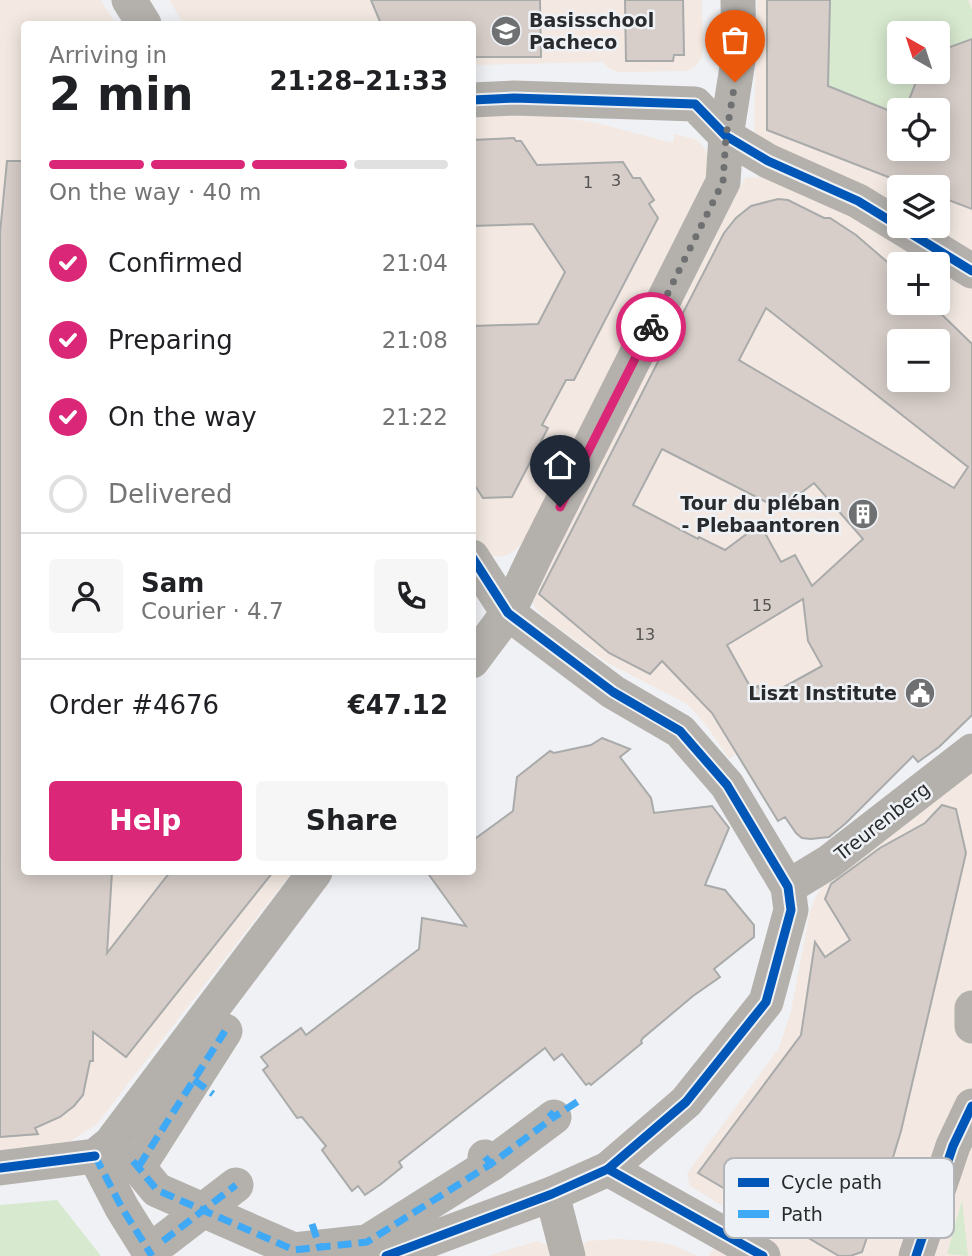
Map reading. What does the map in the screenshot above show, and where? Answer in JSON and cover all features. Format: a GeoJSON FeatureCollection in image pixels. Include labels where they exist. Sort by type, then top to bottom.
{"type":"FeatureCollection","features":[{"type":"Feature","properties":{"kind":"street"},"geometry":{"type":"LineString","coordinates":[[129,0],[142,21]]}},
{"type":"Feature","properties":{"kind":"street"},"geometry":{"type":"LineString","coordinates":[[476,656],[508,613],[534,556],[723,182],[726,136],[739,55],[738,0]]}},
{"type":"Feature","properties":{"kind":"street"},"geometry":{"type":"LineString","coordinates":[[476,100],[514,98],[695,104],[726,136],[768,161],[858,201],[972,271]]}},
{"type":"Feature","properties":{"kind":"street"},"geometry":{"type":"LineString","coordinates":[[386,1256],[552,1194],[608,1168],[686,1102],[766,1002],[791,910],[788,887],[727,785],[680,731],[613,692],[508,613],[476,563]]}},
{"type":"Feature","properties":{"kind":"street","name":"Treurenberg"},"geometry":{"type":"LineString","coordinates":[[788,887],[829,862],[972,751]]}},
{"type":"Feature","properties":{"kind":"street"},"geometry":{"type":"LineString","coordinates":[[0,1168],[94,1156],[111,1143],[313,875]]}},
{"type":"Feature","properties":{"kind":"street"},"geometry":{"type":"LineString","coordinates":[[972,1008],[972,1026]]}},
{"type":"Feature","properties":{"kind":"street"},"geometry":{"type":"LineString","coordinates":[[225,1031],[203,1087],[136,1163],[157,1190],[294,1251],[316,1236],[367,1242],[561,1110]]}},
{"type":"Feature","properties":{"kind":"street"},"geometry":{"type":"LineString","coordinates":[[949,1158],[972,1105]]}},
{"type":"Feature","properties":{"kind":"street"},"geometry":{"type":"LineString","coordinates":[[94,1156],[122,1208],[158,1249],[236,1185]]}},
{"type":"Feature","properties":{"kind":"street"},"geometry":{"type":"LineString","coordinates":[[608,1168],[724,1234]]}},
{"type":"Feature","properties":{"kind":"street"},"geometry":{"type":"LineString","coordinates":[[552,1194],[568,1256]]}},
{"type":"Feature","properties":{"kind":"street"},"geometry":{"type":"LineString","coordinates":[[731,1238],[763,1256]]}},
{"type":"Feature","properties":{"kind":"street"},"geometry":{"type":"LineString","coordinates":[[916,1256],[922,1238]]}},
{"type":"Feature","properties":{"kind":"shaded area"},"geometry":{"type":"Polygon","coordinates":[[[0,0],[101,0],[114,21],[21,21],[21,875],[290,875],[97,1124],[69,1142],[0,1151],[0,0]]]}},
{"type":"Feature","properties":{"kind":"shaded area"},"geometry":{"type":"Polygon","coordinates":[[[169,0],[702,0],[703,49],[701,59],[695,67],[687,71],[620,72],[612,70],[602,62],[476,65],[476,21],[182,21],[169,0]]]}},
{"type":"Feature","properties":{"kind":"shaded area"},"geometry":{"type":"Polygon","coordinates":[[[757,0],[972,0],[972,640],[906,640],[729,759],[707,726],[687,704],[606,662],[536,609],[524,541],[513,552],[502,557],[489,555],[476,547],[476,112],[552,116],[597,123],[673,143],[675,134],[697,140],[703,146],[732,200],[747,177],[758,178],[770,149],[754,135],[757,0]]]}},
{"type":"Feature","properties":{"kind":"shaded area"},"geometry":{"type":"Polygon","coordinates":[[[972,763],[972,1256],[709,1256],[724,1230],[724,1238],[954,1238],[954,1158],[724,1158],[724,1207],[690,1186],[687,1173],[779,1048],[791,1011],[809,916],[815,898],[829,874],[972,763]]]}},
{"type":"Feature","properties":{"kind":"shaded area"},"geometry":{"type":"Polygon","coordinates":[[[617,1239],[673,1245],[698,1256],[579,1256],[581,1247],[587,1241],[617,1239]]]}},
{"type":"Feature","properties":{"kind":"shaded area"},"geometry":{"type":"Polygon","coordinates":[[[538,1241],[551,1247],[557,1256],[487,1256],[538,1241]]]}},
{"type":"Feature","properties":{"kind":"green space"},"geometry":{"type":"Polygon","coordinates":[[[830,0],[968,0],[972,10],[972,39],[950,47],[950,21],[887,21],[887,84],[915,84],[910,98],[887,98],[887,110],[828,86],[830,0]]]}},
{"type":"Feature","properties":{"kind":"green space"},"geometry":{"type":"Polygon","coordinates":[[[57,1200],[101,1256],[0,1256],[0,1205],[57,1200]]]}},
{"type":"Feature","properties":{"kind":"green space"},"geometry":{"type":"Polygon","coordinates":[[[962,1200],[968,1256],[947,1254],[951,1238],[954,1238],[962,1200]]]}},
{"type":"Feature","properties":{"kind":"building"},"geometry":{"type":"Polygon","coordinates":[[[371,0],[540,0],[541,57],[476,57],[476,21],[380,21],[371,0]]]}},
{"type":"Feature","properties":{"kind":"building"},"geometry":{"type":"Polygon","coordinates":[[[625,0],[683,0],[684,55],[674,55],[673,61],[626,61],[625,0]]]}},
{"type":"Feature","properties":{"kind":"building"},"geometry":{"type":"Polygon","coordinates":[[[767,0],[830,0],[828,86],[887,110],[887,161],[950,161],[950,98],[910,98],[915,84],[950,84],[950,47],[972,39],[972,209],[950,201],[950,175],[887,177],[767,130],[767,0]]]}},
{"type":"Feature","properties":{"kind":"building"},"geometry":{"type":"Polygon","coordinates":[[[514,138],[521,141],[537,165],[623,162],[633,178],[640,178],[654,200],[649,204],[658,218],[574,380],[566,380],[542,425],[548,428],[512,497],[483,498],[476,487],[476,326],[538,324],[565,272],[533,224],[476,226],[476,140],[514,138]]]}},
{"type":"Feature","properties":{"kind":"building"},"geometry":{"type":"Polygon","coordinates":[[[7,161],[21,161],[21,875],[112,875],[107,953],[168,875],[271,875],[126,1057],[93,1032],[93,1061],[90,1061],[83,1095],[74,1106],[60,1117],[35,1128],[38,1134],[0,1137],[0,233],[7,161]]]}},
{"type":"Feature","properties":{"kind":"building"},"geometry":{"type":"Polygon","coordinates":[[[778,199],[788,200],[824,218],[830,218],[856,235],[887,262],[887,315],[942,315],[972,344],[972,715],[939,747],[918,762],[913,756],[829,837],[802,838],[785,817],[778,821],[712,713],[662,661],[650,674],[609,653],[539,594],[724,233],[736,218],[751,206],[778,199]],[[766,308],[739,360],[954,488],[968,467],[766,308]],[[662,449],[633,505],[698,539],[699,537],[725,550],[760,524],[781,562],[795,555],[812,586],[863,539],[814,483],[780,509],[662,449]],[[803,599],[727,645],[752,690],[758,686],[764,698],[822,666],[808,641],[803,599]]]}},
{"type":"Feature","properties":{"kind":"building"},"geometry":{"type":"Polygon","coordinates":[[[602,738],[630,749],[620,757],[651,798],[654,813],[712,806],[729,828],[705,885],[725,890],[754,925],[754,937],[714,969],[720,977],[693,996],[591,1085],[586,1085],[562,1054],[554,1060],[545,1048],[399,1162],[402,1167],[381,1184],[365,1195],[358,1186],[352,1191],[322,1150],[326,1146],[302,1117],[297,1118],[263,1070],[268,1066],[261,1057],[301,1028],[306,1035],[419,949],[422,918],[466,926],[429,875],[476,875],[476,838],[513,811],[517,777],[550,751],[554,753],[591,745],[602,738]]]}},
{"type":"Feature","properties":{"kind":"building"},"geometry":{"type":"Polygon","coordinates":[[[942,805],[956,809],[966,853],[893,1158],[724,1158],[724,1188],[698,1173],[801,1035],[815,942],[825,957],[850,940],[825,899],[831,884],[880,848],[925,823],[942,805]]]}},
{"type":"Feature","properties":{"kind":"building"},"geometry":{"type":"Polygon","coordinates":[[[808,1238],[867,1238],[862,1252],[839,1256],[808,1238]]]}},
{"type":"Feature","properties":{"kind":"marked path"},"geometry":{"type":"LineString","coordinates":[[139,1166],[225,1031]]}},
{"type":"Feature","properties":{"kind":"marked path"},"geometry":{"type":"LineString","coordinates":[[194,1080],[213,1094]]}},
{"type":"Feature","properties":{"kind":"marked path"},"geometry":{"type":"LineString","coordinates":[[549,1112],[554,1117],[580,1100]]}},
{"type":"Feature","properties":{"kind":"marked path"},"geometry":{"type":"LineString","coordinates":[[485,1157],[491,1164],[554,1117]]}},
{"type":"Feature","properties":{"kind":"marked path"},"geometry":{"type":"LineString","coordinates":[[95,1156],[122,1208],[152,1256]]}},
{"type":"Feature","properties":{"kind":"marked path"},"geometry":{"type":"LineString","coordinates":[[133,1161],[157,1190],[294,1250],[367,1242],[491,1164]]}},
{"type":"Feature","properties":{"kind":"marked path"},"geometry":{"type":"LineString","coordinates":[[163,1241],[236,1185]]}},
{"type":"Feature","properties":{"kind":"marked path"},"geometry":{"type":"LineString","coordinates":[[312,1224],[320,1248]]}},
{"type":"Feature","properties":{"kind":"cycle path"},"geometry":{"type":"LineString","coordinates":[[476,100],[514,98],[695,104],[726,136],[768,161],[858,201],[972,271]]}},
{"type":"Feature","properties":{"kind":"cycle path"},"geometry":{"type":"LineString","coordinates":[[386,1256],[552,1194],[608,1169],[686,1102],[766,1002],[791,910],[788,887],[727,785],[680,731],[613,692],[508,613],[476,563]]}},
{"type":"Feature","properties":{"kind":"cycle path"},"geometry":{"type":"LineString","coordinates":[[949,1158],[972,1106]]}},
{"type":"Feature","properties":{"kind":"cycle path"},"geometry":{"type":"LineString","coordinates":[[0,1168],[95,1156]]}},
{"type":"Feature","properties":{"kind":"cycle path"},"geometry":{"type":"LineString","coordinates":[[608,1169],[724,1234]]}},
{"type":"Feature","properties":{"kind":"cycle path"},"geometry":{"type":"LineString","coordinates":[[731,1238],[763,1256]]}},
{"type":"Feature","properties":{"kind":"cycle path"},"geometry":{"type":"LineString","coordinates":[[916,1256],[922,1238]]}},
{"type":"Feature","properties":{"kind":"way so far"},"geometry":{"type":"LineString","coordinates":[[651,327],[723,182],[726,136],[735,82]]}},
{"type":"Feature","properties":{"kind":"place","name":"Basisschool Pacheco"},"geometry":{"type":"Point","coordinates":[506,31]}},
{"type":"Feature","properties":{"kind":"place","name":"Tour du pléban - Plebaantoren"},"geometry":{"type":"Point","coordinates":[863,514]}},
{"type":"Feature","properties":{"kind":"place","name":"Liszt Institute"},"geometry":{"type":"Point","coordinates":[920,693]}},
{"type":"Feature","properties":{"kind":"route"},"geometry":{"type":"LineString","coordinates":[[560,507],[651,327]]}}]}
